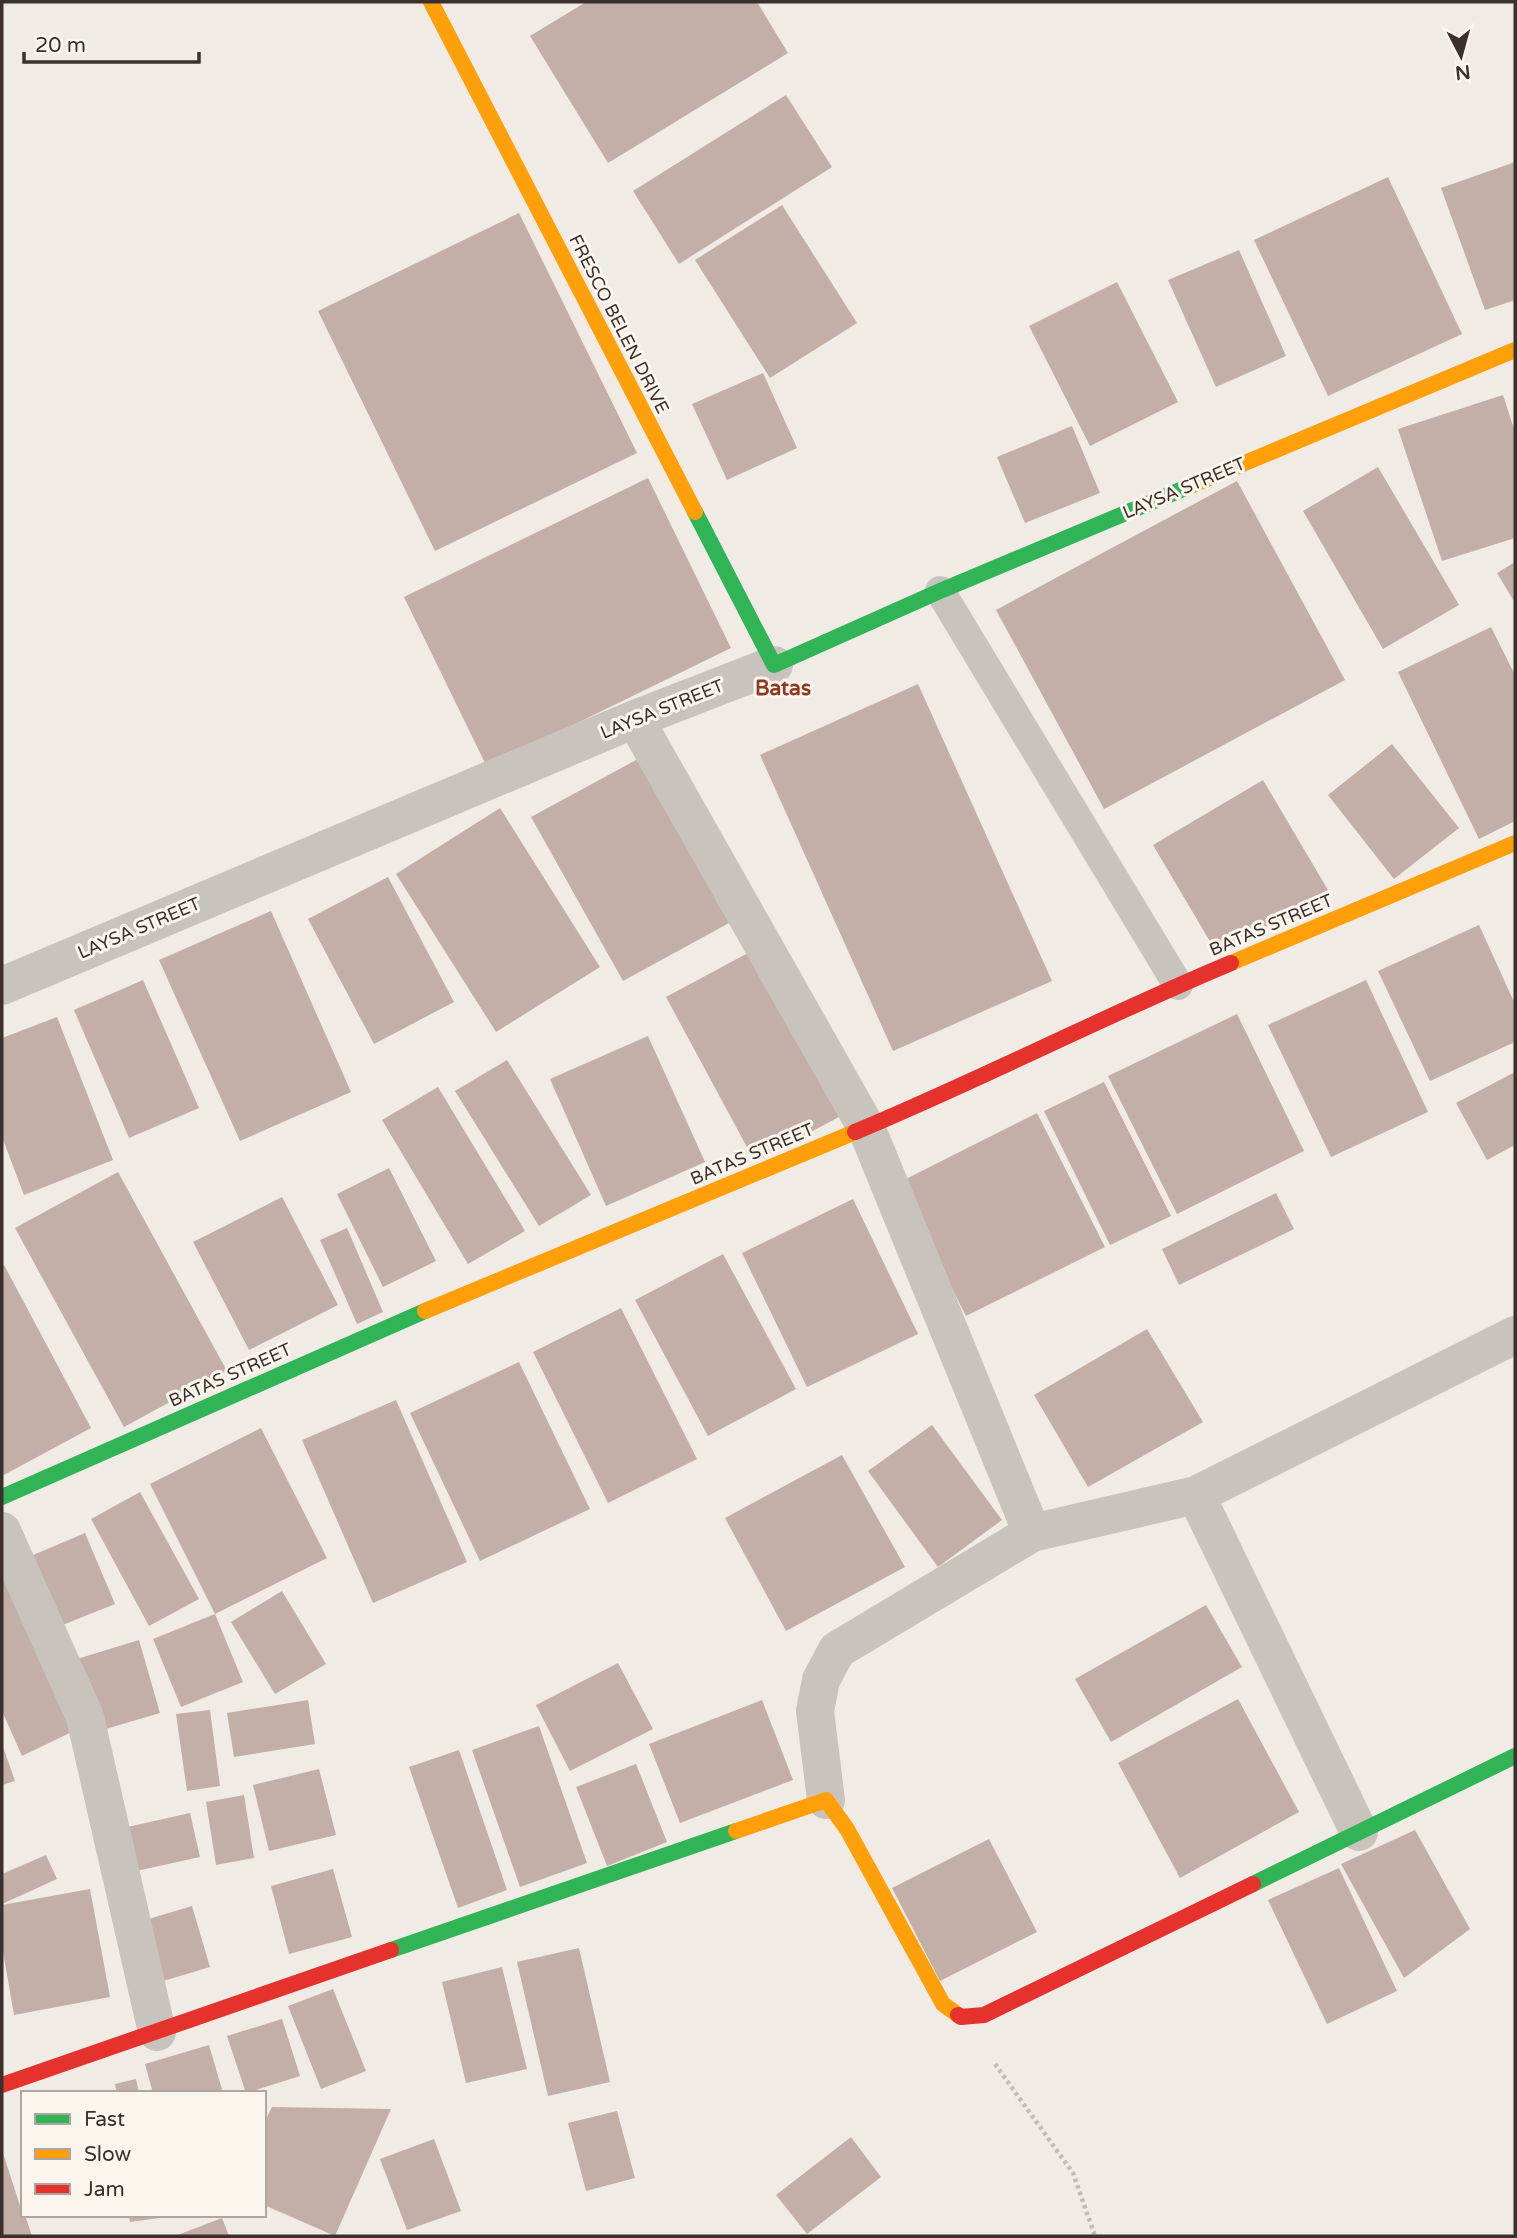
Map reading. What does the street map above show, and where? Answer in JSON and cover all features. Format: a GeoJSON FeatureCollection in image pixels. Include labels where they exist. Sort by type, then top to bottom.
{"type":"FeatureCollection","features":[{"type":"Feature","properties":{"kind":"street","name":"FRESCO BELEN DRIVE"},"geometry":{"type":"LineString","coordinates":[[431,2],[774,664]]}},
{"type":"Feature","properties":{"kind":"street","name":"LAYSA STREET"},"geometry":{"type":"LineString","coordinates":[[2,986],[635,719],[774,664],[940,591],[1515,350]]}},
{"type":"Feature","properties":{"kind":"street"},"geometry":{"type":"LineString","coordinates":[[635,719],[866,1127],[1032,1533]]}},
{"type":"Feature","properties":{"kind":"street","name":"BATAS STREET"},"geometry":{"type":"LineString","coordinates":[[2,1497],[463,1295],[866,1127],[1015,1062],[1178,985],[1515,843]]}},
{"type":"Feature","properties":{"kind":"street"},"geometry":{"type":"LineString","coordinates":[[1515,1335],[1196,1495],[1032,1533],[837,1650],[821,1680],[815,1712],[826,1800],[847,1829],[943,2004],[961,2017],[984,2015],[1515,1756]]}},
{"type":"Feature","properties":{"kind":"street"},"geometry":{"type":"LineString","coordinates":[[1196,1495],[1359,1832]]}},
{"type":"Feature","properties":{"kind":"street"},"geometry":{"type":"LineString","coordinates":[[2,1531],[85,1717],[157,2032]]}},
{"type":"Feature","properties":{"kind":"street"},"geometry":{"type":"LineString","coordinates":[[2,2085],[826,1800]]}},
{"type":"Feature","properties":{"kind":"lane"},"geometry":{"type":"LineString","coordinates":[[940,591],[1178,985]]}},
{"type":"Feature","properties":{"kind":"path"},"geometry":{"type":"LineString","coordinates":[[961,2017],[1073,2173],[1095,2236]]}},
{"type":"Feature","properties":{"kind":"building"},"geometry":{"type":"Polygon","coordinates":[[[586,2],[757,2],[788,53],[608,163],[530,36],[586,2]]]}},
{"type":"Feature","properties":{"kind":"building"},"geometry":{"type":"Polygon","coordinates":[[[786,95],[832,167],[679,264],[633,191],[786,95]]]}},
{"type":"Feature","properties":{"kind":"building"},"geometry":{"type":"Polygon","coordinates":[[[1515,162],[1515,300],[1485,310],[1441,188],[1515,162]]]}},
{"type":"Feature","properties":{"kind":"building"},"geometry":{"type":"Polygon","coordinates":[[[1388,177],[1462,334],[1328,396],[1254,240],[1388,177]]]}},
{"type":"Feature","properties":{"kind":"building"},"geometry":{"type":"Polygon","coordinates":[[[782,205],[857,323],[770,378],[695,260],[782,205]]]}},
{"type":"Feature","properties":{"kind":"building"},"geometry":{"type":"Polygon","coordinates":[[[519,213],[637,453],[435,551],[318,311],[519,213]]]}},
{"type":"Feature","properties":{"kind":"building"},"geometry":{"type":"Polygon","coordinates":[[[1239,250],[1286,356],[1216,387],[1168,280],[1239,250]]]}},
{"type":"Feature","properties":{"kind":"building"},"geometry":{"type":"Polygon","coordinates":[[[1117,282],[1178,402],[1090,446],[1029,326],[1117,282]]]}},
{"type":"Feature","properties":{"kind":"building"},"geometry":{"type":"Polygon","coordinates":[[[763,373],[797,448],[727,480],[692,404],[763,373]]]}},
{"type":"Feature","properties":{"kind":"building"},"geometry":{"type":"Polygon","coordinates":[[[1503,395],[1515,432],[1515,538],[1442,561],[1398,429],[1503,395]]]}},
{"type":"Feature","properties":{"kind":"building"},"geometry":{"type":"Polygon","coordinates":[[[1072,426],[1100,493],[1025,523],[997,457],[1072,426]]]}},
{"type":"Feature","properties":{"kind":"building"},"geometry":{"type":"Polygon","coordinates":[[[1378,467],[1459,605],[1383,649],[1303,511],[1378,467]]]}},
{"type":"Feature","properties":{"kind":"building"},"geometry":{"type":"Polygon","coordinates":[[[648,478],[731,648],[487,767],[404,597],[648,478]]]}},
{"type":"Feature","properties":{"kind":"building"},"geometry":{"type":"Polygon","coordinates":[[[1237,481],[1345,680],[1104,809],[996,610],[1237,481]]]}},
{"type":"Feature","properties":{"kind":"building"},"geometry":{"type":"Polygon","coordinates":[[[1515,562],[1515,603],[1497,573],[1515,562]]]}},
{"type":"Feature","properties":{"kind":"building"},"geometry":{"type":"Polygon","coordinates":[[[1491,627],[1515,675],[1515,821],[1479,839],[1398,672],[1491,627]]]}},
{"type":"Feature","properties":{"kind":"building"},"geometry":{"type":"Polygon","coordinates":[[[918,684],[1052,981],[893,1051],[760,755],[918,684]]]}},
{"type":"Feature","properties":{"kind":"building"},"geometry":{"type":"Polygon","coordinates":[[[1392,744],[1459,828],[1394,879],[1328,795],[1392,744]]]}},
{"type":"Feature","properties":{"kind":"building"},"geometry":{"type":"Polygon","coordinates":[[[649,753],[740,917],[623,981],[531,817],[649,753]]]}},
{"type":"Feature","properties":{"kind":"building"},"geometry":{"type":"Polygon","coordinates":[[[1263,780],[1328,890],[1218,955],[1153,845],[1263,780]]]}},
{"type":"Feature","properties":{"kind":"building"},"geometry":{"type":"Polygon","coordinates":[[[500,808],[600,967],[496,1032],[396,874],[500,808]]]}},
{"type":"Feature","properties":{"kind":"building"},"geometry":{"type":"Polygon","coordinates":[[[388,877],[454,1002],[374,1044],[308,919],[388,877]]]}},
{"type":"Feature","properties":{"kind":"building"},"geometry":{"type":"Polygon","coordinates":[[[271,911],[351,1092],[240,1141],[159,960],[271,911]]]}},
{"type":"Feature","properties":{"kind":"building"},"geometry":{"type":"Polygon","coordinates":[[[1479,925],[1515,1004],[1515,1042],[1430,1081],[1378,971],[1479,925]]]}},
{"type":"Feature","properties":{"kind":"building"},"geometry":{"type":"Polygon","coordinates":[[[761,946],[850,1111],[755,1162],[666,997],[761,946]]]}},
{"type":"Feature","properties":{"kind":"building"},"geometry":{"type":"Polygon","coordinates":[[[143,980],[199,1108],[129,1138],[74,1010],[143,980]]]}},
{"type":"Feature","properties":{"kind":"building"},"geometry":{"type":"Polygon","coordinates":[[[1366,980],[1428,1112],[1331,1157],[1268,1025],[1366,980]]]}},
{"type":"Feature","properties":{"kind":"building"},"geometry":{"type":"Polygon","coordinates":[[[1237,1014],[1304,1151],[1177,1214],[1108,1076],[1237,1014]]]}},
{"type":"Feature","properties":{"kind":"building"},"geometry":{"type":"Polygon","coordinates":[[[57,1017],[113,1160],[24,1195],[2,1137],[2,1038],[57,1017]]]}},
{"type":"Feature","properties":{"kind":"building"},"geometry":{"type":"Polygon","coordinates":[[[648,1036],[705,1162],[606,1206],[550,1079],[648,1036]]]}},
{"type":"Feature","properties":{"kind":"building"},"geometry":{"type":"Polygon","coordinates":[[[507,1060],[591,1195],[539,1226],[455,1091],[507,1060]]]}},
{"type":"Feature","properties":{"kind":"building"},"geometry":{"type":"Polygon","coordinates":[[[1515,1072],[1515,1145],[1487,1160],[1456,1103],[1515,1072]]]}},
{"type":"Feature","properties":{"kind":"building"},"geometry":{"type":"Polygon","coordinates":[[[1104,1082],[1171,1216],[1110,1245],[1044,1111],[1104,1082]]]}},
{"type":"Feature","properties":{"kind":"building"},"geometry":{"type":"Polygon","coordinates":[[[438,1087],[525,1231],[468,1264],[382,1120],[438,1087]]]}},
{"type":"Feature","properties":{"kind":"building"},"geometry":{"type":"Polygon","coordinates":[[[1037,1113],[1105,1247],[966,1316],[898,1183],[1037,1113]]]}},
{"type":"Feature","properties":{"kind":"building"},"geometry":{"type":"Polygon","coordinates":[[[389,1168],[436,1261],[383,1287],[337,1194],[389,1168]]]}},
{"type":"Feature","properties":{"kind":"building"},"geometry":{"type":"Polygon","coordinates":[[[118,1172],[227,1371],[124,1427],[15,1228],[118,1172]]]}},
{"type":"Feature","properties":{"kind":"building"},"geometry":{"type":"Polygon","coordinates":[[[1276,1193],[1294,1229],[1179,1285],[1162,1249],[1276,1193]]]}},
{"type":"Feature","properties":{"kind":"building"},"geometry":{"type":"Polygon","coordinates":[[[282,1197],[338,1305],[249,1350],[193,1242],[282,1197]]]}},
{"type":"Feature","properties":{"kind":"building"},"geometry":{"type":"Polygon","coordinates":[[[853,1199],[918,1334],[807,1387],[742,1253],[853,1199]]]}},
{"type":"Feature","properties":{"kind":"building"},"geometry":{"type":"Polygon","coordinates":[[[347,1228],[383,1312],[357,1324],[320,1240],[347,1228]]]}},
{"type":"Feature","properties":{"kind":"building"},"geometry":{"type":"Polygon","coordinates":[[[723,1254],[796,1389],[708,1436],[635,1300],[723,1254]]]}},
{"type":"Feature","properties":{"kind":"building"},"geometry":{"type":"Polygon","coordinates":[[[4,1265],[91,1428],[2,1476],[2,1266],[4,1265]]]}},
{"type":"Feature","properties":{"kind":"building"},"geometry":{"type":"Polygon","coordinates":[[[621,1308],[697,1459],[608,1503],[533,1352],[621,1308]]]}},
{"type":"Feature","properties":{"kind":"building"},"geometry":{"type":"Polygon","coordinates":[[[1147,1329],[1203,1422],[1088,1487],[1034,1395],[1147,1329]]]}},
{"type":"Feature","properties":{"kind":"building"},"geometry":{"type":"Polygon","coordinates":[[[519,1362],[590,1509],[480,1561],[410,1413],[519,1362]]]}},
{"type":"Feature","properties":{"kind":"building"},"geometry":{"type":"Polygon","coordinates":[[[396,1400],[467,1562],[373,1603],[302,1440],[396,1400]]]}},
{"type":"Feature","properties":{"kind":"building"},"geometry":{"type":"Polygon","coordinates":[[[932,1425],[1002,1520],[938,1567],[868,1471],[932,1425]]]}},
{"type":"Feature","properties":{"kind":"building"},"geometry":{"type":"Polygon","coordinates":[[[261,1428],[327,1558],[215,1614],[150,1484],[261,1428]]]}},
{"type":"Feature","properties":{"kind":"building"},"geometry":{"type":"Polygon","coordinates":[[[842,1455],[905,1567],[786,1631],[725,1518],[842,1455]]]}},
{"type":"Feature","properties":{"kind":"building"},"geometry":{"type":"Polygon","coordinates":[[[140,1492],[199,1599],[149,1626],[91,1519],[140,1492]]]}},
{"type":"Feature","properties":{"kind":"building"},"geometry":{"type":"Polygon","coordinates":[[[85,1533],[115,1604],[55,1628],[26,1558],[85,1533]]]}},
{"type":"Feature","properties":{"kind":"building"},"geometry":{"type":"Polygon","coordinates":[[[2,1557],[80,1728],[22,1756],[2,1711],[2,1557]]]}},
{"type":"Feature","properties":{"kind":"building"},"geometry":{"type":"Polygon","coordinates":[[[282,1591],[326,1664],[275,1694],[231,1622],[282,1591]]]}},
{"type":"Feature","properties":{"kind":"building"},"geometry":{"type":"Polygon","coordinates":[[[1206,1605],[1242,1667],[1111,1742],[1075,1679],[1206,1605]]]}},
{"type":"Feature","properties":{"kind":"building"},"geometry":{"type":"Polygon","coordinates":[[[215,1614],[243,1682],[181,1707],[153,1639],[215,1614]]]}},
{"type":"Feature","properties":{"kind":"building"},"geometry":{"type":"Polygon","coordinates":[[[139,1640],[160,1713],[99,1731],[77,1659],[139,1640]]]}},
{"type":"Feature","properties":{"kind":"building"},"geometry":{"type":"Polygon","coordinates":[[[618,1663],[653,1729],[570,1771],[536,1705],[618,1663]]]}},
{"type":"Feature","properties":{"kind":"building"},"geometry":{"type":"Polygon","coordinates":[[[1238,1699],[1299,1812],[1180,1878],[1118,1763],[1238,1699]]]}},
{"type":"Feature","properties":{"kind":"building"},"geometry":{"type":"Polygon","coordinates":[[[308,1700],[315,1744],[234,1757],[227,1713],[308,1700]]]}},
{"type":"Feature","properties":{"kind":"building"},"geometry":{"type":"Polygon","coordinates":[[[762,1700],[793,1780],[680,1823],[649,1744],[762,1700]]]}},
{"type":"Feature","properties":{"kind":"building"},"geometry":{"type":"Polygon","coordinates":[[[210,1710],[220,1786],[187,1791],[176,1714],[210,1710]]]}},
{"type":"Feature","properties":{"kind":"building"},"geometry":{"type":"Polygon","coordinates":[[[539,1726],[587,1863],[520,1887],[472,1750],[539,1726]]]}},
{"type":"Feature","properties":{"kind":"building"},"geometry":{"type":"Polygon","coordinates":[[[2,1744],[15,1781],[2,1785],[2,1744]]]}},
{"type":"Feature","properties":{"kind":"building"},"geometry":{"type":"Polygon","coordinates":[[[459,1750],[507,1890],[458,1908],[409,1767],[459,1750]]]}},
{"type":"Feature","properties":{"kind":"building"},"geometry":{"type":"Polygon","coordinates":[[[636,1764],[667,1842],[607,1866],[576,1787],[636,1764]]]}},
{"type":"Feature","properties":{"kind":"building"},"geometry":{"type":"Polygon","coordinates":[[[319,1769],[336,1835],[269,1851],[253,1785],[319,1769]]]}},
{"type":"Feature","properties":{"kind":"building"},"geometry":{"type":"Polygon","coordinates":[[[244,1795],[254,1858],[216,1865],[206,1802],[244,1795]]]}},
{"type":"Feature","properties":{"kind":"building"},"geometry":{"type":"Polygon","coordinates":[[[190,1813],[200,1857],[132,1872],[123,1828],[190,1813]]]}},
{"type":"Feature","properties":{"kind":"building"},"geometry":{"type":"Polygon","coordinates":[[[1415,1830],[1470,1929],[1404,1978],[1341,1864],[1415,1830]]]}},
{"type":"Feature","properties":{"kind":"building"},"geometry":{"type":"Polygon","coordinates":[[[989,1839],[1037,1932],[940,1981],[892,1888],[989,1839]]]}},
{"type":"Feature","properties":{"kind":"building"},"geometry":{"type":"Polygon","coordinates":[[[46,1855],[57,1879],[2,1904],[2,1874],[46,1855]]]}},
{"type":"Feature","properties":{"kind":"building"},"geometry":{"type":"Polygon","coordinates":[[[1339,1868],[1397,1991],[1327,2024],[1268,1900],[1339,1868]]]}},
{"type":"Feature","properties":{"kind":"building"},"geometry":{"type":"Polygon","coordinates":[[[333,1869],[352,1937],[289,1954],[271,1886],[333,1869]]]}},
{"type":"Feature","properties":{"kind":"building"},"geometry":{"type":"Polygon","coordinates":[[[90,1889],[110,1997],[14,2015],[2,1946],[2,1905],[90,1889]]]}},
{"type":"Feature","properties":{"kind":"building"},"geometry":{"type":"Polygon","coordinates":[[[192,1906],[210,1967],[160,1982],[142,1921],[192,1906]]]}},
{"type":"Feature","properties":{"kind":"building"},"geometry":{"type":"Polygon","coordinates":[[[579,1948],[610,2082],[548,2096],[517,1962],[579,1948]]]}},
{"type":"Feature","properties":{"kind":"building"},"geometry":{"type":"Polygon","coordinates":[[[502,1967],[527,2069],[466,2083],[442,1982],[502,1967]]]}},
{"type":"Feature","properties":{"kind":"building"},"geometry":{"type":"Polygon","coordinates":[[[333,1989],[366,2071],[321,2089],[288,2006],[333,1989]]]}},
{"type":"Feature","properties":{"kind":"building"},"geometry":{"type":"Polygon","coordinates":[[[282,2019],[300,2076],[245,2091],[227,2036],[282,2019]]]}},
{"type":"Feature","properties":{"kind":"building"},"geometry":{"type":"Polygon","coordinates":[[[209,2045],[222,2091],[152,2091],[145,2064],[209,2045]]]}},
{"type":"Feature","properties":{"kind":"building"},"geometry":{"type":"Polygon","coordinates":[[[136,2079],[139,2091],[117,2091],[115,2084],[136,2079]]]}},
{"type":"Feature","properties":{"kind":"building"},"geometry":{"type":"Polygon","coordinates":[[[272,2107],[391,2109],[335,2236],[266,2206],[266,2119],[272,2107]]]}},
{"type":"Feature","properties":{"kind":"building"},"geometry":{"type":"Polygon","coordinates":[[[617,2111],[635,2178],[586,2191],[568,2123],[617,2111]]]}},
{"type":"Feature","properties":{"kind":"building"},"geometry":{"type":"Polygon","coordinates":[[[851,2137],[881,2177],[807,2234],[776,2195],[851,2137]]]}},
{"type":"Feature","properties":{"kind":"building"},"geometry":{"type":"Polygon","coordinates":[[[434,2139],[461,2211],[407,2230],[380,2159],[434,2139]]]}},
{"type":"Feature","properties":{"kind":"building"},"geometry":{"type":"Polygon","coordinates":[[[2,2150],[21,2209],[21,2217],[26,2217],[32,2236],[2,2236],[2,2150]]]}},
{"type":"Feature","properties":{"kind":"building"},"geometry":{"type":"Polygon","coordinates":[[[129,2217],[167,2217],[130,2222],[129,2217]]]}},
{"type":"Feature","properties":{"kind":"building"},"geometry":{"type":"Polygon","coordinates":[[[222,2218],[229,2236],[175,2236],[222,2218]]]}},
{"type":"Feature","properties":{"kind":"traffic: fast"},"geometry":{"type":"LineString","coordinates":[[695,512],[774,665],[940,591],[1190,486]]}},
{"type":"Feature","properties":{"kind":"traffic: fast"},"geometry":{"type":"LineString","coordinates":[[2,1497],[425,1311]]}},
{"type":"Feature","properties":{"kind":"traffic: fast"},"geometry":{"type":"LineString","coordinates":[[1253,1884],[1515,1756]]}},
{"type":"Feature","properties":{"kind":"traffic: fast"},"geometry":{"type":"LineString","coordinates":[[391,1950],[736,1831]]}},
{"type":"Feature","properties":{"kind":"traffic: slow"},"geometry":{"type":"LineString","coordinates":[[431,2],[695,512]]}},
{"type":"Feature","properties":{"kind":"traffic: slow"},"geometry":{"type":"LineString","coordinates":[[1190,486],[1515,350]]}},
{"type":"Feature","properties":{"kind":"traffic: slow"},"geometry":{"type":"LineString","coordinates":[[1231,963],[1515,843]]}},
{"type":"Feature","properties":{"kind":"traffic: slow"},"geometry":{"type":"LineString","coordinates":[[425,1311],[855,1132]]}},
{"type":"Feature","properties":{"kind":"traffic: slow"},"geometry":{"type":"LineString","coordinates":[[736,1831],[826,1800],[847,1829],[943,2004],[958,2015]]}},
{"type":"Feature","properties":{"kind":"traffic: jam"},"geometry":{"type":"LineString","coordinates":[[855,1132],[1231,963]]}},
{"type":"Feature","properties":{"kind":"traffic: jam"},"geometry":{"type":"LineString","coordinates":[[958,2015],[984,2015],[1253,1884]]}},
{"type":"Feature","properties":{"kind":"traffic: jam"},"geometry":{"type":"LineString","coordinates":[[2,2085],[391,1950]]}},
{"type":"Feature","properties":{"kind":"district","name":"Batas"},"geometry":{"type":"Point","coordinates":[783,688]}}]}
